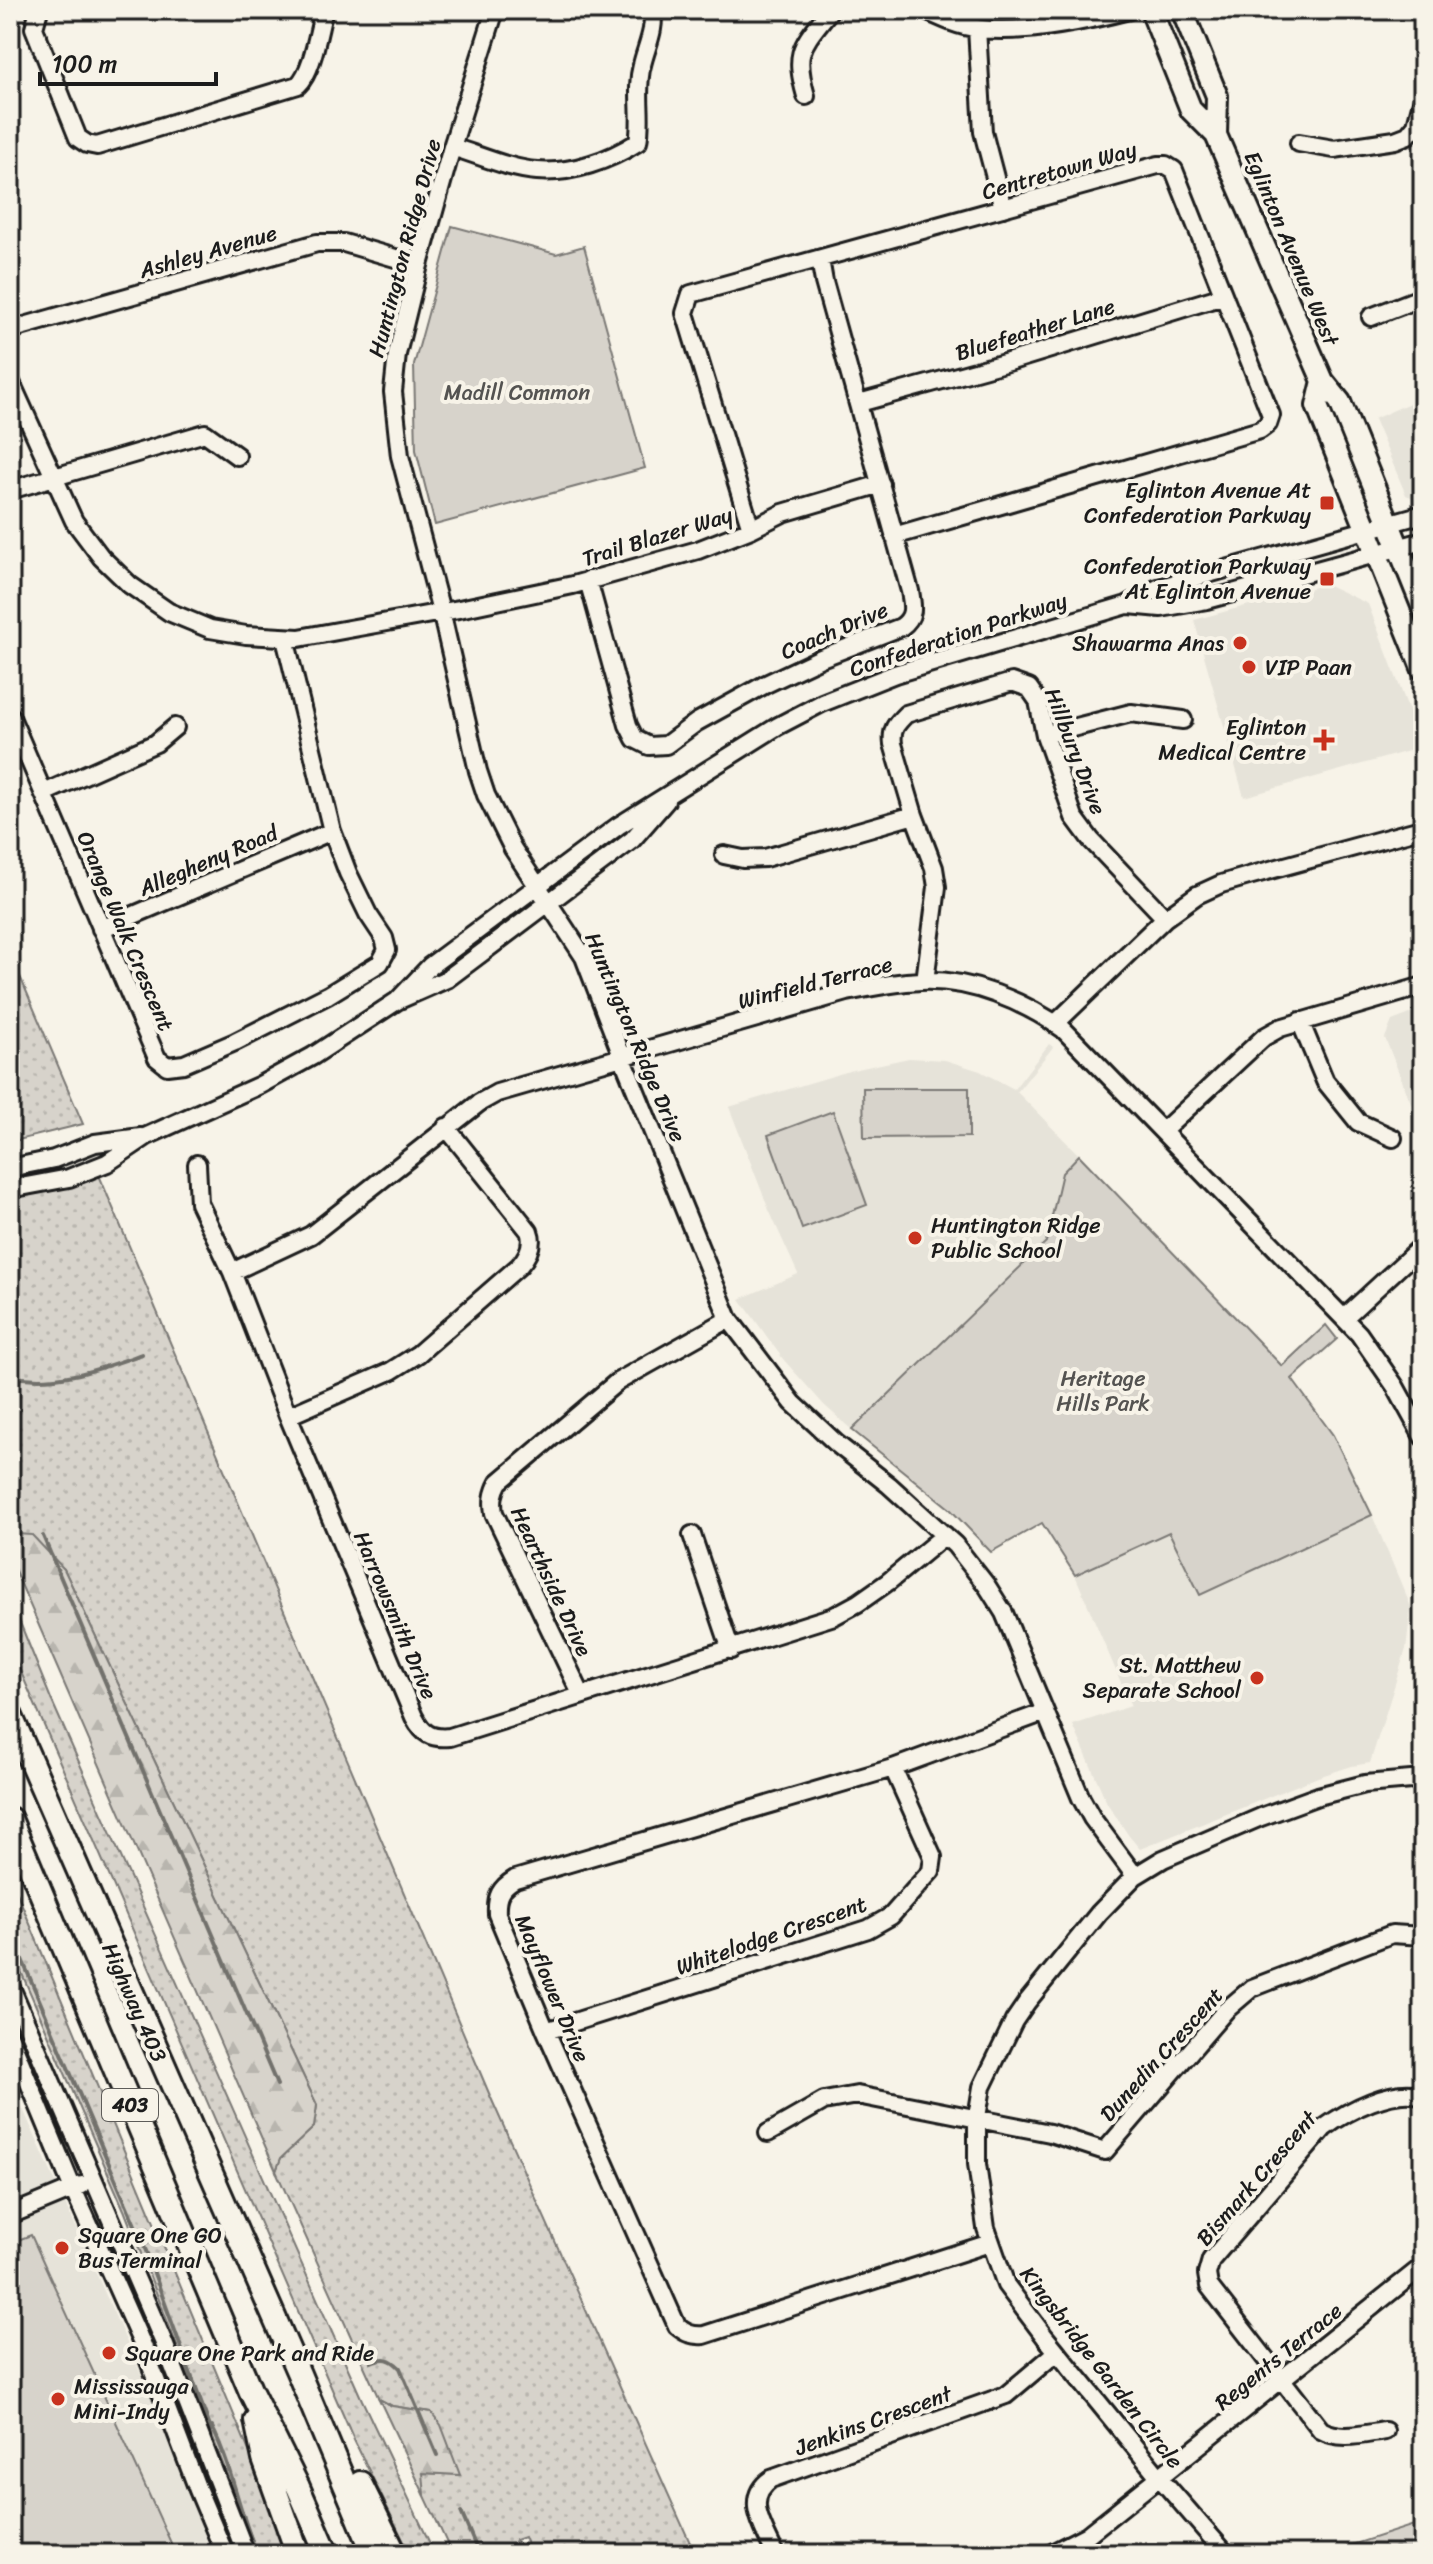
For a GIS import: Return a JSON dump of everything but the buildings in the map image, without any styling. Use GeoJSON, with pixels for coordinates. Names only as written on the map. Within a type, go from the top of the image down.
{"type":"FeatureCollection","features":[{"type":"Feature","properties":{"kind":"highway","name":"Highway 403"},"geometry":{"type":"LineString","coordinates":[[10,1714],[374,2554]]}},
{"type":"Feature","properties":{"kind":"highway","name":"Highway 403"},"geometry":{"type":"LineString","coordinates":[[10,1819],[251,2392],[327,2554]]}},
{"type":"Feature","properties":{"kind":"highway"},"geometry":{"type":"LineString","coordinates":[[251,2392],[264,2459],[298,2554]]}},
{"type":"Feature","properties":{"kind":"highway"},"geometry":{"type":"LineString","coordinates":[[316,2415],[355,2475],[395,2554]]}},
{"type":"Feature","properties":{"kind":"main road","name":"Eglinton Avenue West"},"geometry":{"type":"LineString","coordinates":[[1151,10],[1191,110],[1216,135],[1323,381],[1340,402],[1423,608]]}},
{"type":"Feature","properties":{"kind":"main road","name":"Eglinton Avenue West"},"geometry":{"type":"LineString","coordinates":[[1182,10],[1217,96],[1216,135]]}},
{"type":"Feature","properties":{"kind":"main road","name":"Eglinton Avenue West"},"geometry":{"type":"LineString","coordinates":[[1323,381],[1317,406],[1423,670]]}},
{"type":"Feature","properties":{"kind":"street"},"geometry":{"type":"LineString","coordinates":[[39,10],[34,28],[78,138],[97,146],[298,85],[304,80],[310,63],[324,10]]}},
{"type":"Feature","properties":{"kind":"street","name":"Huntington Ridge Drive"},"geometry":{"type":"LineString","coordinates":[[495,10],[419,265],[397,354],[393,392],[400,456],[486,795],[513,849],[584,957],[729,1319],[793,1403],[945,1535],[966,1558],[1004,1613],[1081,1798],[1135,1876]]}},
{"type":"Feature","properties":{"kind":"street"},"geometry":{"type":"LineString","coordinates":[[452,147],[535,172],[562,171],[615,157],[638,142],[641,128],[639,80],[655,21],[652,10]]}},
{"type":"Feature","properties":{"kind":"street"},"geometry":{"type":"LineString","coordinates":[[806,96],[799,73],[799,58],[807,40],[830,10]]}},
{"type":"Feature","properties":{"kind":"street"},"geometry":{"type":"LineString","coordinates":[[923,10],[977,28],[1038,28],[1129,10]]}},
{"type":"Feature","properties":{"kind":"street"},"geometry":{"type":"LineString","coordinates":[[977,28],[983,132],[1003,208]]}},
{"type":"Feature","properties":{"kind":"street"},"geometry":{"type":"LineString","coordinates":[[1299,143],[1334,149],[1395,140],[1408,135],[1416,125],[1423,98]]}},
{"type":"Feature","properties":{"kind":"street","name":"Centretown Way"},"geometry":{"type":"LineString","coordinates":[[751,529],[685,313],[691,294],[1158,165],[1174,170],[1271,415],[1268,424],[1260,430],[894,536]]}},
{"type":"Feature","properties":{"kind":"street","name":"Ashley Avenue"},"geometry":{"type":"LineString","coordinates":[[10,330],[317,243],[344,243],[419,265]]}},
{"type":"Feature","properties":{"kind":"street","name":"Coach Drive"},"geometry":{"type":"LineString","coordinates":[[588,580],[628,725],[635,739],[649,746],[666,745],[697,722],[766,684],[909,621],[912,600],[820,259]]}},
{"type":"Feature","properties":{"kind":"street","name":"Bluefeather Lane"},"geometry":{"type":"LineString","coordinates":[[859,403],[1008,362],[1223,296]]}},
{"type":"Feature","properties":{"kind":"street"},"geometry":{"type":"LineString","coordinates":[[1371,317],[1423,297]]}},
{"type":"Feature","properties":{"kind":"street","name":"Trail Blazer Way"},"geometry":{"type":"LineString","coordinates":[[10,380],[74,521],[101,557],[130,585],[169,612],[210,629],[246,635],[299,638],[459,609],[588,580],[698,550],[783,513],[881,484]]}},
{"type":"Feature","properties":{"kind":"street"},"geometry":{"type":"LineString","coordinates":[[10,490],[205,433],[237,456]]}},
{"type":"Feature","properties":{"kind":"street","name":"Confederation Parkway"},"geometry":{"type":"LineString","coordinates":[[397,1001],[430,966],[618,826],[778,726],[858,688],[895,674],[1127,605],[1158,588],[1423,514]]}},
{"type":"Feature","properties":{"kind":"street","name":"Confederation Parkway"},"geometry":{"type":"LineString","coordinates":[[1127,605],[1161,608],[1207,600],[1423,541]]}},
{"type":"Feature","properties":{"kind":"street","name":"Orange Walk Crescent"},"geometry":{"type":"LineString","coordinates":[[10,715],[157,1058],[167,1066],[184,1064],[328,995],[380,963],[387,950],[332,831],[285,638]]}},
{"type":"Feature","properties":{"kind":"street","name":"Hillbury Drive"},"geometry":{"type":"LineString","coordinates":[[925,981],[937,887],[934,868],[914,815],[892,733],[906,714],[1012,682],[1029,688],[1038,701],[1045,735],[1074,817],[1091,840],[1165,918]]}},
{"type":"Feature","properties":{"kind":"street"},"geometry":{"type":"LineString","coordinates":[[1045,735],[1131,713],[1183,720]]}},
{"type":"Feature","properties":{"kind":"street"},"geometry":{"type":"LineString","coordinates":[[44,793],[156,743],[175,727]]}},
{"type":"Feature","properties":{"kind":"street","name":"Confederation Parkway"},"geometry":{"type":"LineString","coordinates":[[10,1189],[69,1178],[107,1163],[147,1136],[260,1085],[313,1056],[397,1001],[447,979],[632,840],[681,785]]}},
{"type":"Feature","properties":{"kind":"street"},"geometry":{"type":"LineString","coordinates":[[724,855],[743,859],[765,858],[914,815]]}},
{"type":"Feature","properties":{"kind":"street"},"geometry":{"type":"LineString","coordinates":[[1055,1024],[1165,918],[1197,895],[1221,884],[1423,830]]}},
{"type":"Feature","properties":{"kind":"street","name":"Allegheny Road"},"geometry":{"type":"LineString","coordinates":[[101,929],[332,831]]}},
{"type":"Feature","properties":{"kind":"street","name":"Winfield Terrace"},"geometry":{"type":"LineString","coordinates":[[232,1272],[311,1235],[446,1127],[497,1093],[847,992],[925,981],[973,987],[1002,996],[1055,1024],[1163,1131],[1344,1318],[1395,1386],[1423,1437]]}},
{"type":"Feature","properties":{"kind":"street"},"geometry":{"type":"LineString","coordinates":[[1163,1131],[1264,1037],[1280,1028],[1423,986]]}},
{"type":"Feature","properties":{"kind":"street"},"geometry":{"type":"LineString","coordinates":[[1300,1021],[1325,1081],[1358,1122],[1393,1138]]}},
{"type":"Feature","properties":{"kind":"street"},"geometry":{"type":"LineString","coordinates":[[288,1416],[391,1371],[418,1354],[519,1266],[528,1254],[529,1231],[446,1127]]}},
{"type":"Feature","properties":{"kind":"street","name":"Confederation Parkway"},"geometry":{"type":"LineString","coordinates":[[10,1168],[54,1159],[95,1143],[147,1136]]}},
{"type":"Feature","properties":{"kind":"street","name":"Harrowsmith Drive"},"geometry":{"type":"LineString","coordinates":[[197,1164],[199,1203],[232,1272],[288,1416],[420,1729],[428,1736],[450,1737],[813,1624],[858,1603],[945,1535]]}},
{"type":"Feature","properties":{"kind":"street"},"geometry":{"type":"LineString","coordinates":[[1344,1318],[1423,1245]]}},
{"type":"Feature","properties":{"kind":"street","name":"Hearthside Drive"},"geometry":{"type":"LineString","coordinates":[[581,1694],[494,1513],[494,1491],[499,1482],[617,1382],[729,1319]]}},
{"type":"Feature","properties":{"kind":"street"},"geometry":{"type":"LineString","coordinates":[[692,1535],[731,1650]]}},
{"type":"Feature","properties":{"kind":"street","name":"Mayflower Drive"},"geometry":{"type":"LineString","coordinates":[[990,2243],[704,2335],[688,2334],[677,2326],[546,2031],[497,1914],[499,1893],[515,1879],[893,1768],[1045,1712]]}},
{"type":"Feature","properties":{"kind":"street","name":"Whitelodge Crescent"},"geometry":{"type":"LineString","coordinates":[[546,2031],[868,1929],[891,1916],[931,1871],[933,1857],[893,1768]]}},
{"type":"Feature","properties":{"kind":"street","name":"Kingsbridge Garden Circle"},"geometry":{"type":"LineString","coordinates":[[1226,2554],[1160,2478],[1006,2285],[990,2243],[977,2164],[977,2117],[982,2087],[1014,2021],[1044,1979],[1099,1913],[1135,1876],[1163,1859],[1318,1796],[1365,1784],[1423,1781]]}},
{"type":"Feature","properties":{"kind":"street","name":"Dunedin Crescent"},"geometry":{"type":"LineString","coordinates":[[977,2117],[1050,2133],[1105,2151],[1225,2011],[1252,1988],[1392,1934],[1423,1936]]}},
{"type":"Feature","properties":{"kind":"street"},"geometry":{"type":"LineString","coordinates":[[10,1985],[164,2343],[246,2554]]}},
{"type":"Feature","properties":{"kind":"street"},"geometry":{"type":"LineString","coordinates":[[10,2037],[144,2348],[225,2554]]}},
{"type":"Feature","properties":{"kind":"street","name":"Bismark Crescent"},"geometry":{"type":"LineString","coordinates":[[1385,2431],[1331,2436],[1321,2430],[1209,2286],[1207,2274],[1211,2260],[1324,2128],[1344,2113],[1396,2094],[1423,2096]]}},
{"type":"Feature","properties":{"kind":"street"},"geometry":{"type":"LineString","coordinates":[[768,2133],[824,2101],[857,2095],[977,2117]]}},
{"type":"Feature","properties":{"kind":"street"},"geometry":{"type":"LineString","coordinates":[[10,2215],[92,2180]]}},
{"type":"Feature","properties":{"kind":"street","name":"Regents Terrace"},"geometry":{"type":"LineString","coordinates":[[1160,2478],[1423,2266]]}},
{"type":"Feature","properties":{"kind":"street","name":"Jenkins Crescent"},"geometry":{"type":"LineString","coordinates":[[775,2554],[755,2501],[762,2485],[771,2479],[1006,2395],[1057,2352]]}},
{"type":"Feature","properties":{"kind":"street"},"geometry":{"type":"LineString","coordinates":[[1050,2554],[1087,2535],[1160,2478]]}},
{"type":"Feature","properties":{"kind":"shaded area"},"geometry":{"type":"Polygon","coordinates":[[[1423,397],[1423,499],[1418,500],[1406,495],[1374,419],[1423,397]]]}},
{"type":"Feature","properties":{"kind":"shaded area"},"geometry":{"type":"Polygon","coordinates":[[[1326,584],[1368,604],[1423,747],[1244,797],[1194,620],[1326,584]]]}},
{"type":"Feature","properties":{"kind":"shaded area"},"geometry":{"type":"Polygon","coordinates":[[[1423,1009],[1423,1133],[1385,1038],[1392,1021],[1423,1009]]]}},
{"type":"Feature","properties":{"kind":"shaded area","name":"Huntington Ridge Public School"},"geometry":{"type":"Polygon","coordinates":[[[1049,1044],[1053,1047],[1017,1092],[1079,1155],[1062,1173],[1046,1242],[852,1430],[824,1405],[783,1359],[740,1299],[798,1274],[729,1107],[853,1070],[909,1058],[945,1060],[980,1071],[1014,1089],[1049,1044]]]}},
{"type":"Feature","properties":{"kind":"shaded area","name":"St. Matthew Separate School"},"geometry":{"type":"Polygon","coordinates":[[[1372,1515],[1411,1607],[1406,1649],[1370,1763],[1318,1777],[1140,1849],[1107,1803],[1073,1725],[1131,1706],[1075,1575],[1170,1532],[1201,1595],[1372,1515]]]}},
{"type":"Feature","properties":{"kind":"shaded area","name":"Mississauga Mini-Indy"},"geometry":{"type":"Polygon","coordinates":[[[10,2080],[170,2439],[212,2554],[10,2554],[10,2080]]]}},
{"type":"Feature","properties":{"kind":"green space","name":"Madill Common"},"geometry":{"type":"Polygon","coordinates":[[[452,226],[556,254],[584,246],[645,468],[435,525],[416,450],[414,365],[452,226]]]}},
{"type":"Feature","properties":{"kind":"green space"},"geometry":{"type":"Polygon","coordinates":[[[10,953],[83,1124],[10,1142],[10,953]]]}},
{"type":"Feature","properties":{"kind":"green space"},"geometry":{"type":"Polygon","coordinates":[[[863,1088],[969,1088],[969,1137],[864,1138],[863,1088]]]}},
{"type":"Feature","properties":{"kind":"green space"},"geometry":{"type":"Polygon","coordinates":[[[833,1111],[867,1205],[802,1229],[768,1135],[833,1111]]]}},
{"type":"Feature","properties":{"kind":"green space","name":"Heritage Hills Park"},"geometry":{"type":"Polygon","coordinates":[[[1079,1155],[1282,1366],[1326,1325],[1337,1339],[1292,1379],[1333,1435],[1372,1515],[1200,1595],[1169,1532],[1075,1575],[1042,1523],[991,1552],[949,1508],[852,1430],[1046,1242],[1062,1173],[1079,1155]]]}},
{"type":"Feature","properties":{"kind":"green space"},"geometry":{"type":"Polygon","coordinates":[[[91,1172],[99,1175],[491,2098],[695,2554],[531,2554],[524,2537],[515,2540],[521,2554],[452,2554],[425,2496],[422,2473],[459,2475],[431,2412],[392,2406],[379,2399],[276,2171],[281,2158],[314,2127],[317,2105],[64,1569],[16,1534],[10,1539],[10,1199],[91,1172]]]}},
{"type":"Feature","properties":{"kind":"green space"},"geometry":{"type":"Polygon","coordinates":[[[16,1534],[32,1535],[64,1569],[317,2105],[314,2127],[281,2158],[276,2171],[10,1559],[10,1539],[16,1534]]]}},
{"type":"Feature","properties":{"kind":"green space"},"geometry":{"type":"Polygon","coordinates":[[[10,1598],[51,1699],[362,2400],[435,2554],[410,2554],[354,2440],[10,1647],[10,1598]]]}},
{"type":"Feature","properties":{"kind":"green space"},"geometry":{"type":"Polygon","coordinates":[[[10,1876],[261,2480],[287,2554],[258,2554],[124,2210],[10,1946],[10,1876]]]}},
{"type":"Feature","properties":{"kind":"green space","name":"Mississauga Mini-Indy"},"geometry":{"type":"Polygon","coordinates":[[[31,2235],[176,2554],[10,2554],[10,2243],[31,2235]]]}},
{"type":"Feature","properties":{"kind":"green space"},"geometry":{"type":"Polygon","coordinates":[[[379,2399],[392,2406],[431,2412],[441,2425],[460,2475],[423,2473],[425,2496],[379,2399]]]}},
{"type":"Feature","properties":{"kind":"green space"},"geometry":{"type":"Polygon","coordinates":[[[1423,2522],[1423,2554],[1324,2554],[1423,2522]]]}},
{"type":"Feature","properties":{"kind":"waterway"},"geometry":{"type":"LineString","coordinates":[[10,1376],[27,1379],[61,1377],[142,1354]]}},
{"type":"Feature","properties":{"kind":"waterway"},"geometry":{"type":"LineString","coordinates":[[43,1536],[277,2085]]}},
{"type":"Feature","properties":{"kind":"waterway"},"geometry":{"type":"LineString","coordinates":[[10,1931],[146,2251],[211,2430]]}},
{"type":"Feature","properties":{"kind":"waterway"},"geometry":{"type":"LineString","coordinates":[[371,2362],[387,2359],[400,2368],[437,2455]]}},
{"type":"Feature","properties":{"kind":"waterway"},"geometry":{"type":"LineString","coordinates":[[212,2427],[257,2554]]}},
{"type":"Feature","properties":{"kind":"waterway"},"geometry":{"type":"LineString","coordinates":[[461,2512],[479,2554]]}},
{"type":"Feature","properties":{"kind":"place","name":"Eglinton Avenue At Confederation Parkway"},"geometry":{"type":"Point","coordinates":[1327,503]}},
{"type":"Feature","properties":{"kind":"place","name":"Confederation Parkway At Eglinton Avenue"},"geometry":{"type":"Point","coordinates":[1327,579]}},
{"type":"Feature","properties":{"kind":"place","name":"Shawarma Anas"},"geometry":{"type":"Point","coordinates":[1240,643]}},
{"type":"Feature","properties":{"kind":"place","name":"VIP Paan"},"geometry":{"type":"Point","coordinates":[1249,667]}},
{"type":"Feature","properties":{"kind":"place","name":"Eglinton Medical Centre"},"geometry":{"type":"Point","coordinates":[1324,740]}},
{"type":"Feature","properties":{"kind":"place","name":"Huntington Ridge Public School"},"geometry":{"type":"Point","coordinates":[915,1238]}},
{"type":"Feature","properties":{"kind":"place","name":"St. Matthew Separate School"},"geometry":{"type":"Point","coordinates":[1257,1678]}},
{"type":"Feature","properties":{"kind":"place","name":"Square One GO Bus Terminal"},"geometry":{"type":"Point","coordinates":[62,2248]}},
{"type":"Feature","properties":{"kind":"place","name":"Square One Park and Ride"},"geometry":{"type":"Point","coordinates":[109,2353]}},
{"type":"Feature","properties":{"kind":"place","name":"Mississauga Mini-Indy"},"geometry":{"type":"Point","coordinates":[58,2399]}}]}
